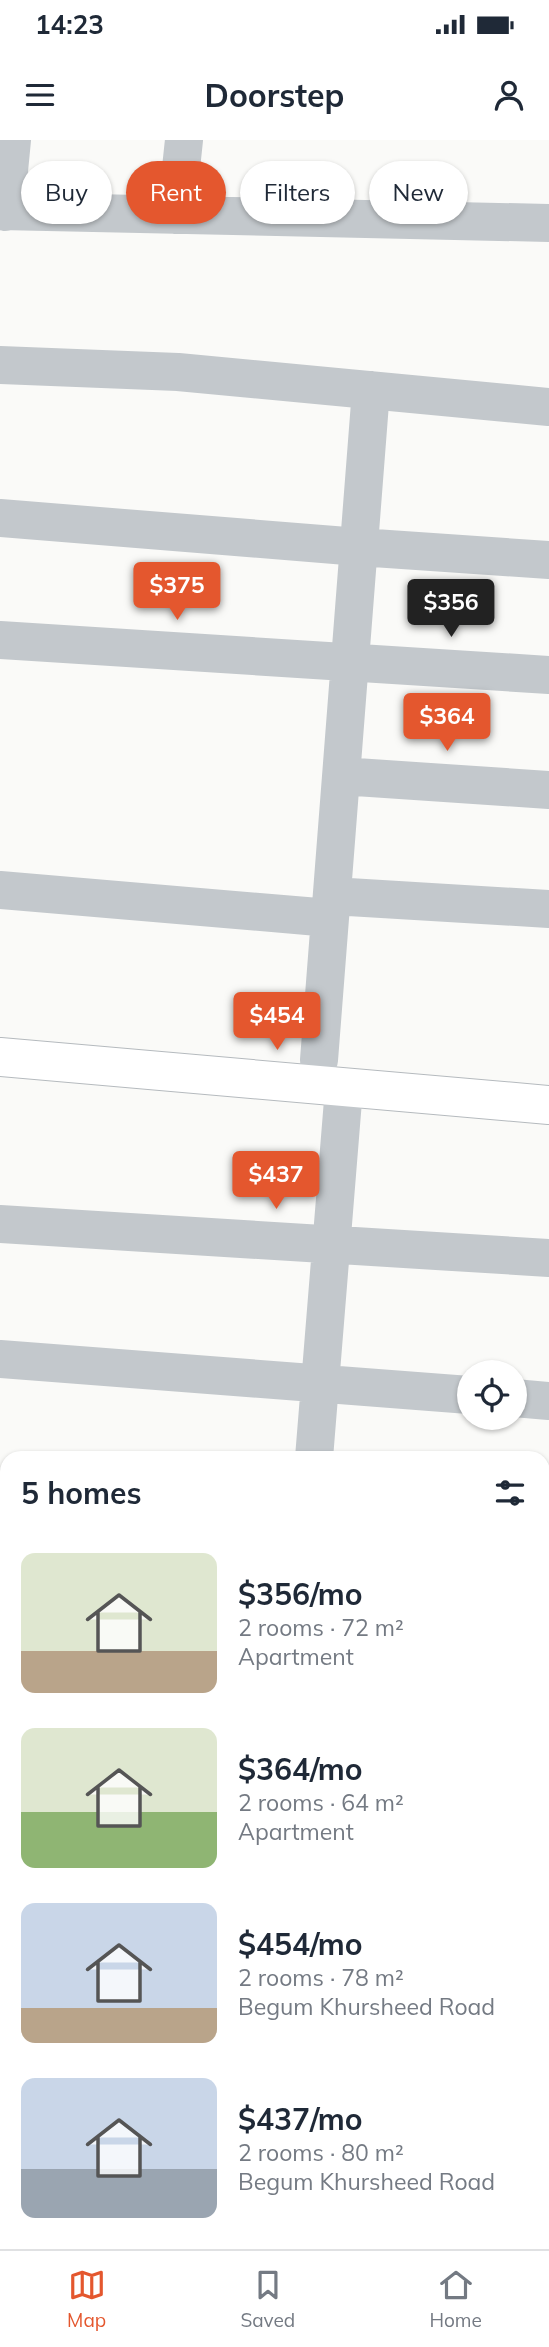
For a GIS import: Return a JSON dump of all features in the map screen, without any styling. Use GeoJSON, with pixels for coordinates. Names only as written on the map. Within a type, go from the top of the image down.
{"type":"FeatureCollection","features":[{"type":"Feature","properties":{"kind":"main road"},"geometry":{"type":"LineString","coordinates":[[0,1034],[549,1078]]}},
{"type":"Feature","properties":{"kind":"main road"},"geometry":{"type":"LineString","coordinates":[[0,1056],[549,1105]]}},
{"type":"Feature","properties":{"kind":"street"},"geometry":{"type":"LineString","coordinates":[[12,140],[3,211],[126,214]]}},
{"type":"Feature","properties":{"kind":"street"},"geometry":{"type":"LineString","coordinates":[[182,161],[184,140]]}},
{"type":"Feature","properties":{"kind":"street"},"geometry":{"type":"LineString","coordinates":[[226,216],[549,223]]}},
{"type":"Feature","properties":{"kind":"street"},"geometry":{"type":"LineString","coordinates":[[0,365],[178,372],[549,407]]}},
{"type":"Feature","properties":{"kind":"street"},"geometry":{"type":"LineString","coordinates":[[319,1059],[371,390]]}},
{"type":"Feature","properties":{"kind":"street"},"geometry":{"type":"LineString","coordinates":[[0,518],[359,547],[549,559]]}},
{"type":"Feature","properties":{"kind":"street"},"geometry":{"type":"LineString","coordinates":[[0,640],[549,675]]}},
{"type":"Feature","properties":{"kind":"street"},"geometry":{"type":"LineString","coordinates":[[341,776],[549,790]]}},
{"type":"Feature","properties":{"kind":"street"},"geometry":{"type":"LineString","coordinates":[[0,890],[331,907],[549,909]]}},
{"type":"Feature","properties":{"kind":"street"},"geometry":{"type":"LineString","coordinates":[[315,1451],[344,1088]]}},
{"type":"Feature","properties":{"kind":"street"},"geometry":{"type":"LineString","coordinates":[[0,1224],[549,1258]]}},
{"type":"Feature","properties":{"kind":"street"},"geometry":{"type":"LineString","coordinates":[[0,1359],[457,1394]]}},
{"type":"Feature","properties":{"kind":"street"},"geometry":{"type":"LineString","coordinates":[[527,1399],[549,1401]]}}]}
